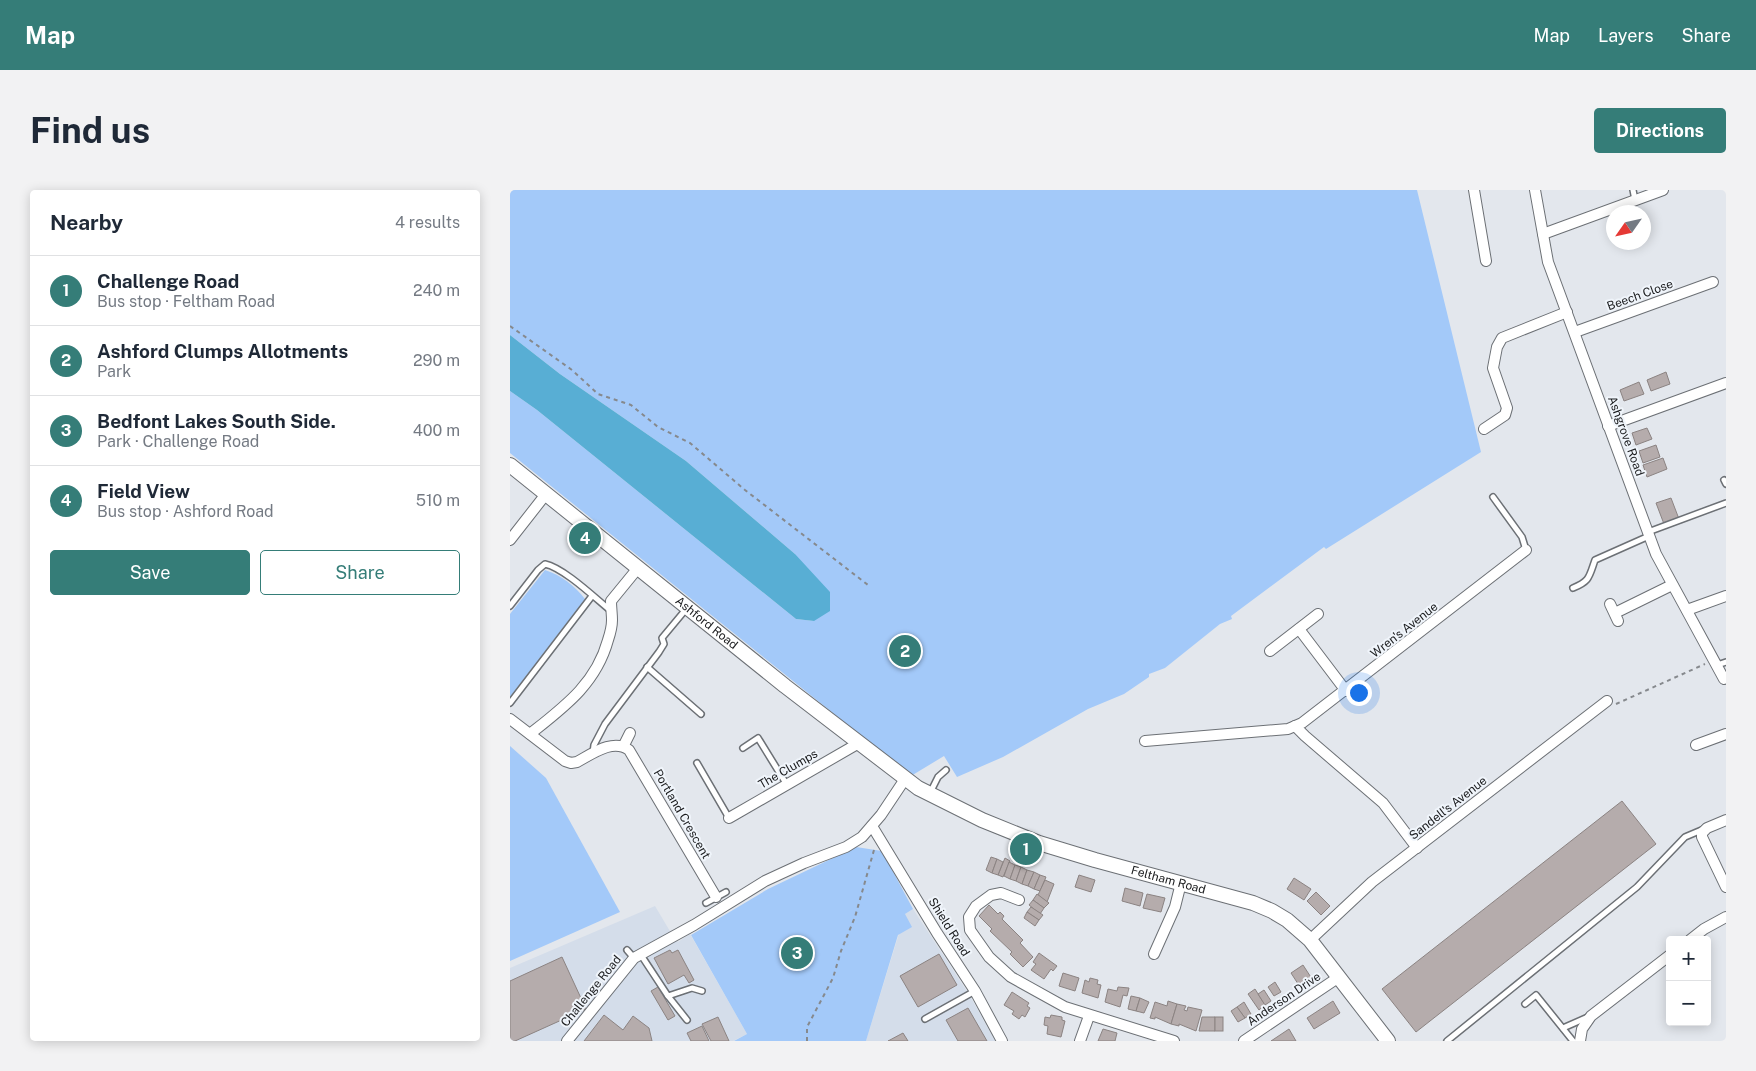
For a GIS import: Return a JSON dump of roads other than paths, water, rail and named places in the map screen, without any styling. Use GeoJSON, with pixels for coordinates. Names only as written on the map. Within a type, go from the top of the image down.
{"type":"FeatureCollection","features":[{"type":"Feature","properties":{"kind":"main road","name":"Ashford Road"},"geometry":{"type":"LineString","coordinates":[[510,466],[687,608],[905,778]]}},
{"type":"Feature","properties":{"kind":"main road","name":"Feltham Road"},"geometry":{"type":"LineString","coordinates":[[905,778],[930,794],[982,820],[1039,843],[1253,903],[1272,911],[1287,920],[1310,940],[1388,1041]]}},
{"type":"Feature","properties":{"kind":"street"},"geometry":{"type":"LineString","coordinates":[[1474,190],[1486,261]]}},
{"type":"Feature","properties":{"kind":"street","name":"Ashgrove Road"},"geometry":{"type":"LineString","coordinates":[[1535,190],[1548,262],[1648,534],[1672,585],[1719,662],[1724,679]]}},
{"type":"Feature","properties":{"kind":"street"},"geometry":{"type":"LineString","coordinates":[[1543,234],[1634,195],[1663,190]]}},
{"type":"Feature","properties":{"kind":"street","name":"Beech Close"},"geometry":{"type":"LineString","coordinates":[[1575,332],[1713,282]]}},
{"type":"Feature","properties":{"kind":"street"},"geometry":{"type":"LineString","coordinates":[[1484,429],[1505,414],[1507,408],[1493,368],[1497,347],[1502,338],[1567,312]]}},
{"type":"Feature","properties":{"kind":"street"},"geometry":{"type":"LineString","coordinates":[[1608,426],[1726,383]]}},
{"type":"Feature","properties":{"kind":"street"},"geometry":{"type":"LineString","coordinates":[[510,540],[546,494]]}},
{"type":"Feature","properties":{"kind":"street","name":"Wren's Avenue"},"geometry":{"type":"LineString","coordinates":[[1145,741],[1288,729],[1302,723],[1346,691],[1526,550]]}},
{"type":"Feature","properties":{"kind":"street"},"geometry":{"type":"LineString","coordinates":[[530,734],[574,698],[597,668],[610,634],[612,621],[611,601],[638,568]]}},
{"type":"Feature","properties":{"kind":"street"},"geometry":{"type":"LineString","coordinates":[[1614,613],[1672,585]]}},
{"type":"Feature","properties":{"kind":"street"},"geometry":{"type":"LineString","coordinates":[[1687,610],[1726,596]]}},
{"type":"Feature","properties":{"kind":"street"},"geometry":{"type":"LineString","coordinates":[[1270,651],[1318,614]]}},
{"type":"Feature","properties":{"kind":"street"},"geometry":{"type":"LineString","coordinates":[[1299,629],[1346,691]]}},
{"type":"Feature","properties":{"kind":"street","name":"Sandell's Avenue"},"geometry":{"type":"LineString","coordinates":[[1310,940],[1372,882],[1608,701]]}},
{"type":"Feature","properties":{"kind":"street"},"geometry":{"type":"LineString","coordinates":[[510,719],[565,762],[571,763],[577,762],[608,746],[624,745],[630,733]]}},
{"type":"Feature","properties":{"kind":"street"},"geometry":{"type":"LineString","coordinates":[[1295,726],[1383,803],[1417,848]]}},
{"type":"Feature","properties":{"kind":"street"},"geometry":{"type":"LineString","coordinates":[[1696,745],[1726,734]]}},
{"type":"Feature","properties":{"kind":"street","name":"The Clumps"},"geometry":{"type":"LineString","coordinates":[[730,818],[859,742]]}},
{"type":"Feature","properties":{"kind":"street","name":"Portland Crescent"},"geometry":{"type":"LineString","coordinates":[[624,745],[630,750],[716,897]]}},
{"type":"Feature","properties":{"kind":"street","name":"Challenge Road"},"geometry":{"type":"LineString","coordinates":[[566,1041],[638,957],[765,881],[846,846],[862,837],[872,826],[905,778]]}},
{"type":"Feature","properties":{"kind":"street"},"geometry":{"type":"LineString","coordinates":[[1726,820],[1707,828],[1702,833],[1703,841],[1726,887]]}},
{"type":"Feature","properties":{"kind":"street","name":"Shield Road"},"geometry":{"type":"LineString","coordinates":[[872,826],[937,933],[975,991],[1002,1041]]}},
{"type":"Feature","properties":{"kind":"street"},"geometry":{"type":"LineString","coordinates":[[1154,954],[1175,907],[1181,883]]}},
{"type":"Feature","properties":{"kind":"street"},"geometry":{"type":"LineString","coordinates":[[1019,900],[1002,893],[991,895],[976,906],[968,917],[970,930],[989,957],[1011,977],[1065,1007],[1174,1041]]}},
{"type":"Feature","properties":{"kind":"street"},"geometry":{"type":"LineString","coordinates":[[1695,936],[1726,917]]}},
{"type":"Feature","properties":{"kind":"street"},"geometry":{"type":"LineString","coordinates":[[1580,1041],[1582,1029],[1591,1016],[1666,958]]}},
{"type":"Feature","properties":{"kind":"street","name":"Anderson Drive"},"geometry":{"type":"LineString","coordinates":[[1244,1041],[1339,977]]}},
{"type":"Feature","properties":{"kind":"street"},"geometry":{"type":"LineString","coordinates":[[1080,1041],[1089,1016]]}},
{"type":"Feature","properties":{"kind":"lane"},"geometry":{"type":"LineString","coordinates":[[1493,497],[1522,537],[1526,550]]}},
{"type":"Feature","properties":{"kind":"lane"},"geometry":{"type":"LineString","coordinates":[[1573,588],[1586,583],[1595,560],[1648,534],[1726,502]]}},
{"type":"Feature","properties":{"kind":"lane"},"geometry":{"type":"LineString","coordinates":[[510,606],[538,570],[545,564],[566,575],[611,612]]}},
{"type":"Feature","properties":{"kind":"lane"},"geometry":{"type":"LineString","coordinates":[[510,703],[592,596]]}},
{"type":"Feature","properties":{"kind":"lane"},"geometry":{"type":"LineString","coordinates":[[593,754],[594,745],[605,724],[635,686],[664,644],[662,638],[687,608]]}},
{"type":"Feature","properties":{"kind":"lane"},"geometry":{"type":"LineString","coordinates":[[647,667],[701,714]]}},
{"type":"Feature","properties":{"kind":"lane"},"geometry":{"type":"LineString","coordinates":[[742,748],[758,738],[787,784]]}},
{"type":"Feature","properties":{"kind":"lane"},"geometry":{"type":"LineString","coordinates":[[697,763],[730,818]]}},
{"type":"Feature","properties":{"kind":"lane"},"geometry":{"type":"LineString","coordinates":[[930,794],[938,777],[946,770]]}},
{"type":"Feature","properties":{"kind":"lane"},"geometry":{"type":"LineString","coordinates":[[1447,1041],[1638,888],[1685,837],[1707,828]]}},
{"type":"Feature","properties":{"kind":"lane"},"geometry":{"type":"LineString","coordinates":[[706,903],[726,892]]}},
{"type":"Feature","properties":{"kind":"lane"},"geometry":{"type":"LineString","coordinates":[[627,950],[638,957],[687,1020]]}},
{"type":"Feature","properties":{"kind":"lane"},"geometry":{"type":"LineString","coordinates":[[668,996],[692,988],[702,991]]}},
{"type":"Feature","properties":{"kind":"lane"},"geometry":{"type":"LineString","coordinates":[[925,1019],[975,991]]}},
{"type":"Feature","properties":{"kind":"lane"},"geometry":{"type":"LineString","coordinates":[[1525,1004],[1536,995],[1573,1041]]}},
{"type":"Feature","properties":{"kind":"lane"},"geometry":{"type":"LineString","coordinates":[[1562,1028],[1591,1016]]}},
{"type":"Feature","properties":{"kind":"place","name":"Field View"},"geometry":{"type":"Point","coordinates":[585,538]}},
{"type":"Feature","properties":{"kind":"place","name":"Ashford Clumps Allotments"},"geometry":{"type":"Point","coordinates":[905,651]}},
{"type":"Feature","properties":{"kind":"place","name":"Challenge Road"},"geometry":{"type":"Point","coordinates":[1026,849]}},
{"type":"Feature","properties":{"kind":"place","name":"Bedfont Lakes South Side."},"geometry":{"type":"Point","coordinates":[797,953]}}]}
